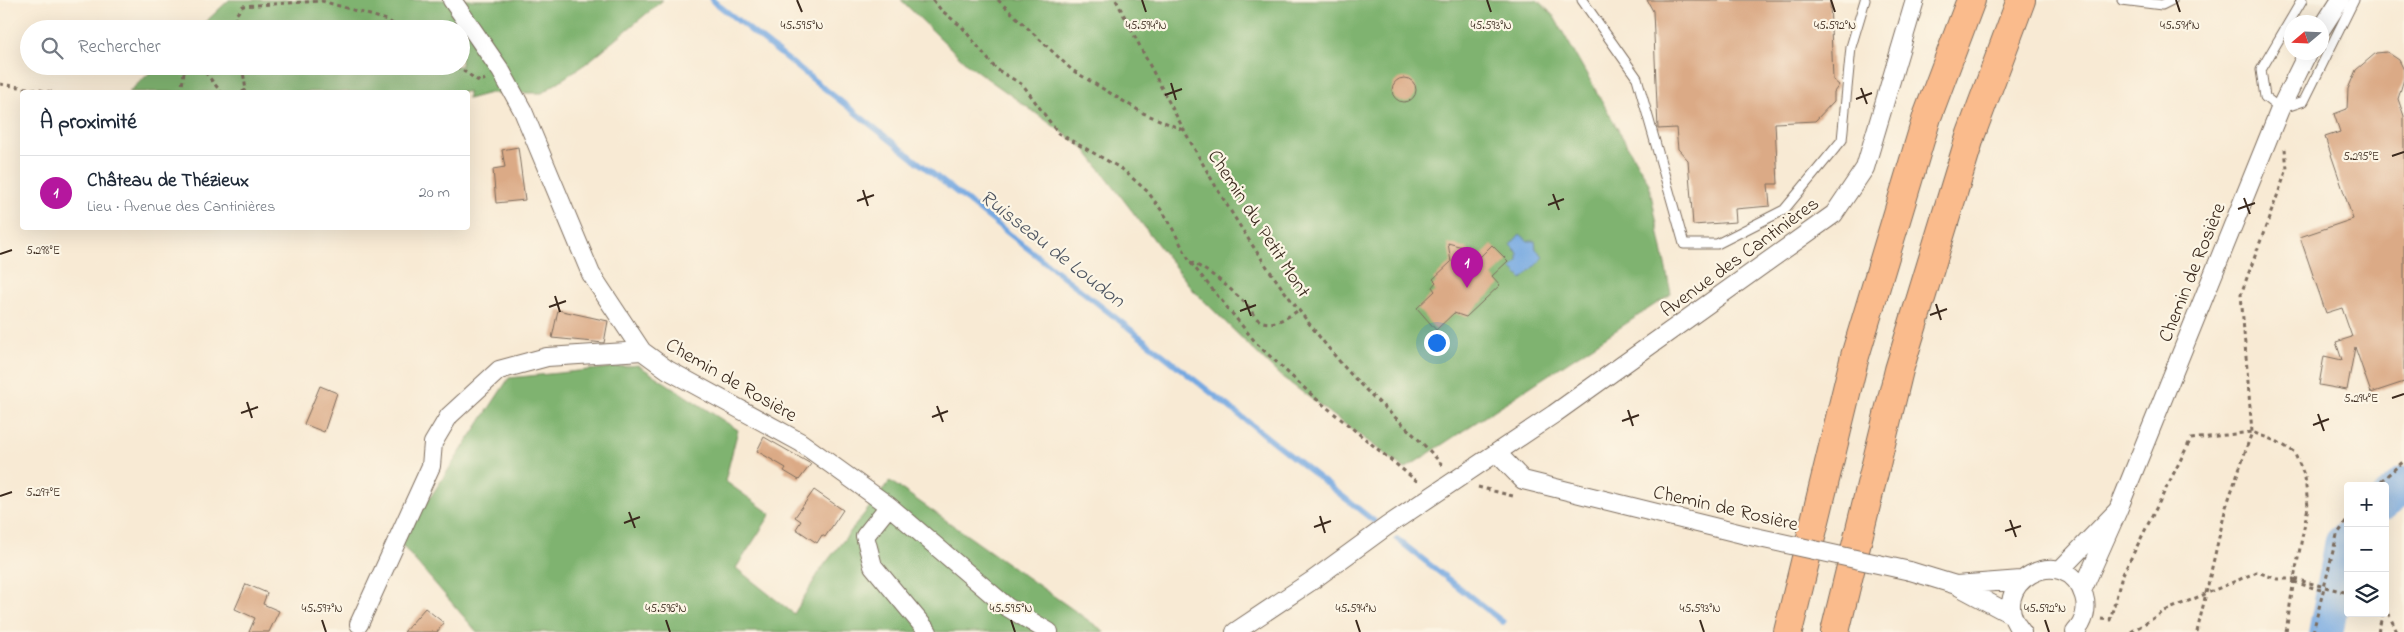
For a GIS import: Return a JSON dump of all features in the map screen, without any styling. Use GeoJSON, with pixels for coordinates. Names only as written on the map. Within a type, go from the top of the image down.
{"type":"FeatureCollection","features":[{"type":"Feature","properties":{"kind":"highway"},"geometry":{"type":"LineString","coordinates":[[1788,632],[1854,356],[1928,117],[1970,0]]}},
{"type":"Feature","properties":{"kind":"highway"},"geometry":{"type":"LineString","coordinates":[[1835,632],[1899,370],[1971,134],[2021,0]]}},
{"type":"Feature","properties":{"kind":"street","name":"Chemin de Rosière"},"geometry":{"type":"LineString","coordinates":[[452,0],[466,20]]}},
{"type":"Feature","properties":{"kind":"street","name":"Avenue des Cantinières"},"geometry":{"type":"LineString","coordinates":[[1497,453],[1834,214],[1865,168],[1916,0]]}},
{"type":"Feature","properties":{"kind":"street"},"geometry":{"type":"LineString","coordinates":[[2329,17],[2340,0]]}},
{"type":"Feature","properties":{"kind":"street","name":"Chemin de Rosière"},"geometry":{"type":"LineString","coordinates":[[470,26],[501,71],[523,111],[591,274],[642,351],[668,370],[800,442],[890,506],[1006,607],[1049,632]]}},
{"type":"Feature","properties":{"kind":"street","name":"Chemin de Rosière"},"geometry":{"type":"LineString","coordinates":[[2082,590],[2118,510],[2280,109],[2304,60]]}},
{"type":"Feature","properties":{"kind":"street"},"geometry":{"type":"LineString","coordinates":[[359,624],[432,466],[433,443],[449,416],[500,370],[546,357],[642,351]]}},
{"type":"Feature","properties":{"kind":"street","name":"Chemin de Rosière"},"geometry":{"type":"LineString","coordinates":[[1497,453],[1523,480],[1746,534],[1910,571],[1956,585],[2012,615]]}},
{"type":"Feature","properties":{"kind":"street"},"geometry":{"type":"LineString","coordinates":[[1236,632],[1497,453]]}},
{"type":"Feature","properties":{"kind":"street"},"geometry":{"type":"LineString","coordinates":[[890,506],[865,536],[873,566],[928,632]]}},
{"type":"Feature","properties":{"kind":"street","name":"Chemin de Rosière"},"geometry":{"type":"LineString","coordinates":[[1956,585],[2022,580],[2039,570],[2060,570],[2118,510]]}},
{"type":"Feature","properties":{"kind":"street"},"geometry":{"type":"LineString","coordinates":[[2060,570],[2077,582],[2082,590],[2085,611],[2082,621],[2075,632]]}},
{"type":"Feature","properties":{"kind":"street"},"geometry":{"type":"LineString","coordinates":[[2022,580],[2014,590],[2011,602],[2012,615],[2022,632]]}},
{"type":"Feature","properties":{"kind":"lane"},"geometry":{"type":"LineString","coordinates":[[1582,0],[1637,78],[1684,244],[1717,244],[1784,210],[1842,140],[1851,46],[1865,0]]}},
{"type":"Feature","properties":{"kind":"lane"},"geometry":{"type":"LineString","coordinates":[[2122,0],[2162,5],[2172,0]]}},
{"type":"Feature","properties":{"kind":"lane"},"geometry":{"type":"LineString","coordinates":[[2302,0],[2261,70],[2266,98],[2280,109],[2304,102],[2354,0]]}},
{"type":"Feature","properties":{"kind":"path"},"geometry":{"type":"LineString","coordinates":[[933,0],[941,10],[962,27],[996,69],[1023,85],[1058,133],[1122,169],[1148,192],[1167,218],[1190,262],[1257,344],[1314,396],[1434,495]]}},
{"type":"Feature","properties":{"kind":"path"},"geometry":{"type":"LineString","coordinates":[[998,0],[1072,70],[1143,113],[1183,130]]}},
{"type":"Feature","properties":{"kind":"path","name":"Chemin du Petit Mont"},"geometry":{"type":"LineString","coordinates":[[1116,0],[1183,130],[1242,230],[1298,310],[1361,386],[1437,458],[1455,480]]}},
{"type":"Feature","properties":{"kind":"path"},"geometry":{"type":"LineString","coordinates":[[236,20],[235,16],[243,6],[322,1],[387,20]]}},
{"type":"Feature","properties":{"kind":"path"},"geometry":{"type":"LineString","coordinates":[[181,90],[184,75]]}},
{"type":"Feature","properties":{"kind":"path"},"geometry":{"type":"LineString","coordinates":[[207,75],[219,90]]}},
{"type":"Feature","properties":{"kind":"path"},"geometry":{"type":"LineString","coordinates":[[244,75],[246,90]]}},
{"type":"Feature","properties":{"kind":"path"},"geometry":{"type":"LineString","coordinates":[[470,75],[480,82]]}},
{"type":"Feature","properties":{"kind":"path"},"geometry":{"type":"LineString","coordinates":[[0,84],[39,90]]}},
{"type":"Feature","properties":{"kind":"path"},"geometry":{"type":"LineString","coordinates":[[2197,632],[2226,507],[2252,432],[2241,294],[2287,169],[2284,143]]}},
{"type":"Feature","properties":{"kind":"path"},"geometry":{"type":"LineString","coordinates":[[1190,262],[1236,294],[1258,320],[1266,322],[1284,321],[1298,310]]}},
{"type":"Feature","properties":{"kind":"path"},"geometry":{"type":"LineString","coordinates":[[2096,619],[2110,620],[2122,576],[2191,440],[2252,432],[2278,442],[2294,452],[2305,477],[2308,507],[2286,632]]}},
{"type":"Feature","properties":{"kind":"path"},"geometry":{"type":"LineString","coordinates":[[2380,482],[2404,461]]}},
{"type":"Feature","properties":{"kind":"path"},"geometry":{"type":"LineString","coordinates":[[2314,632],[2337,536],[2344,525]]}},
{"type":"Feature","properties":{"kind":"path"},"geometry":{"type":"LineString","coordinates":[[2130,632],[2165,611],[2257,572],[2277,579],[2294,580],[2344,592]]}},
{"type":"Feature","properties":{"kind":"path"},"geometry":{"type":"LineString","coordinates":[[2294,580],[2324,591]]}},
{"type":"Feature","properties":{"kind":"path"},"geometry":{"type":"LineString","coordinates":[[2389,615],[2397,632]]}},
{"type":"Feature","properties":{"kind":"path"},"geometry":{"type":"LineString","coordinates":[[2378,632],[2382,617]]}},
{"type":"Feature","properties":{"kind":"green space"},"geometry":{"type":"Polygon","coordinates":[[[229,0],[663,0],[588,62],[542,93],[490,93],[470,98],[470,90],[131,90],[147,75],[470,75],[470,20],[208,20],[229,0]]]}},
{"type":"Feature","properties":{"kind":"green space"},"geometry":{"type":"Polygon","coordinates":[[[901,0],[1537,0],[1553,15],[1649,184],[1671,294],[1405,469],[1278,374],[1192,289],[1083,147],[967,64],[901,0]]]}},
{"type":"Feature","properties":{"kind":"green space"},"geometry":{"type":"Polygon","coordinates":[[[638,365],[738,430],[725,481],[771,514],[736,568],[794,614],[821,569],[890,481],[1105,632],[477,632],[400,543],[509,378],[638,365]]]}},
{"type":"Feature","properties":{"kind":"water"},"geometry":{"type":"Polygon","coordinates":[[[1520,234],[1528,241],[1535,241],[1536,249],[1544,257],[1522,279],[1511,268],[1518,261],[1518,253],[1510,245],[1520,234]]]}},
{"type":"Feature","properties":{"kind":"building"},"geometry":{"type":"Polygon","coordinates":[[[1647,0],[1830,0],[1833,80],[1839,85],[1834,92],[1834,101],[1815,121],[1775,123],[1778,184],[1768,184],[1770,206],[1735,209],[1736,222],[1693,225],[1688,160],[1678,149],[1676,128],[1658,129],[1653,11],[1647,0]]]}},
{"type":"Feature","properties":{"kind":"building"},"geometry":{"type":"Polygon","coordinates":[[[2387,52],[2399,60],[2404,70],[2404,79],[2398,99],[2404,116],[2404,382],[2371,393],[2355,347],[2347,390],[2319,385],[2324,356],[2342,360],[2336,342],[2352,337],[2342,308],[2326,313],[2300,237],[2353,219],[2325,137],[2340,132],[2334,114],[2347,109],[2348,89],[2356,70],[2376,53],[2387,52]]]}},
{"type":"Feature","properties":{"kind":"building"},"geometry":{"type":"Polygon","coordinates":[[[1404,78],[1409,79],[1415,85],[1415,95],[1409,101],[1404,102],[1399,101],[1393,95],[1392,90],[1393,85],[1399,79],[1404,78]]]}},
{"type":"Feature","properties":{"kind":"building"},"geometry":{"type":"Polygon","coordinates":[[[518,147],[525,200],[496,203],[493,169],[505,167],[502,150],[518,147]]]}},
{"type":"Feature","properties":{"kind":"building"},"geometry":{"type":"Polygon","coordinates":[[[1448,243],[1466,248],[1477,260],[1492,245],[1508,261],[1492,276],[1500,285],[1466,317],[1454,313],[1436,330],[1417,308],[1435,291],[1432,287],[1436,282],[1433,279],[1451,262],[1448,243]]]}},
{"type":"Feature","properties":{"kind":"building"},"geometry":{"type":"Polygon","coordinates":[[[558,310],[608,321],[604,343],[552,338],[558,310]]]}},
{"type":"Feature","properties":{"kind":"building"},"geometry":{"type":"Polygon","coordinates":[[[320,386],[337,393],[324,432],[304,424],[320,386]]]}},
{"type":"Feature","properties":{"kind":"building"},"geometry":{"type":"Polygon","coordinates":[[[764,437],[811,464],[799,480],[784,471],[786,468],[757,451],[764,437]]]}},
{"type":"Feature","properties":{"kind":"building"},"geometry":{"type":"Polygon","coordinates":[[[814,490],[843,510],[825,537],[822,535],[817,543],[796,529],[801,521],[795,517],[814,490]]]}},
{"type":"Feature","properties":{"kind":"building"},"geometry":{"type":"Polygon","coordinates":[[[246,584],[267,593],[263,604],[279,611],[269,632],[249,632],[255,618],[235,609],[246,584]]]}},
{"type":"Feature","properties":{"kind":"building"},"geometry":{"type":"Polygon","coordinates":[[[425,608],[444,623],[437,632],[404,632],[425,608]]]}},
{"type":"Feature","properties":{"kind":"waterway","name":"Ruisseau de Loudon"},"geometry":{"type":"LineString","coordinates":[[712,0],[1374,521]]}},
{"type":"Feature","properties":{"kind":"waterway"},"geometry":{"type":"LineString","coordinates":[[2389,498],[2404,484]]}},
{"type":"Feature","properties":{"kind":"waterway","name":"Ruisseau de Loudon"},"geometry":{"type":"LineString","coordinates":[[1397,539],[1503,622]]}},
{"type":"Feature","properties":{"kind":"waterway"},"geometry":{"type":"LineString","coordinates":[[2326,632],[2342,543],[2344,541]]}},
{"type":"Feature","properties":{"kind":"place","name":"Château de Thézieux"},"geometry":{"type":"Point","coordinates":[1467,288]}}]}
